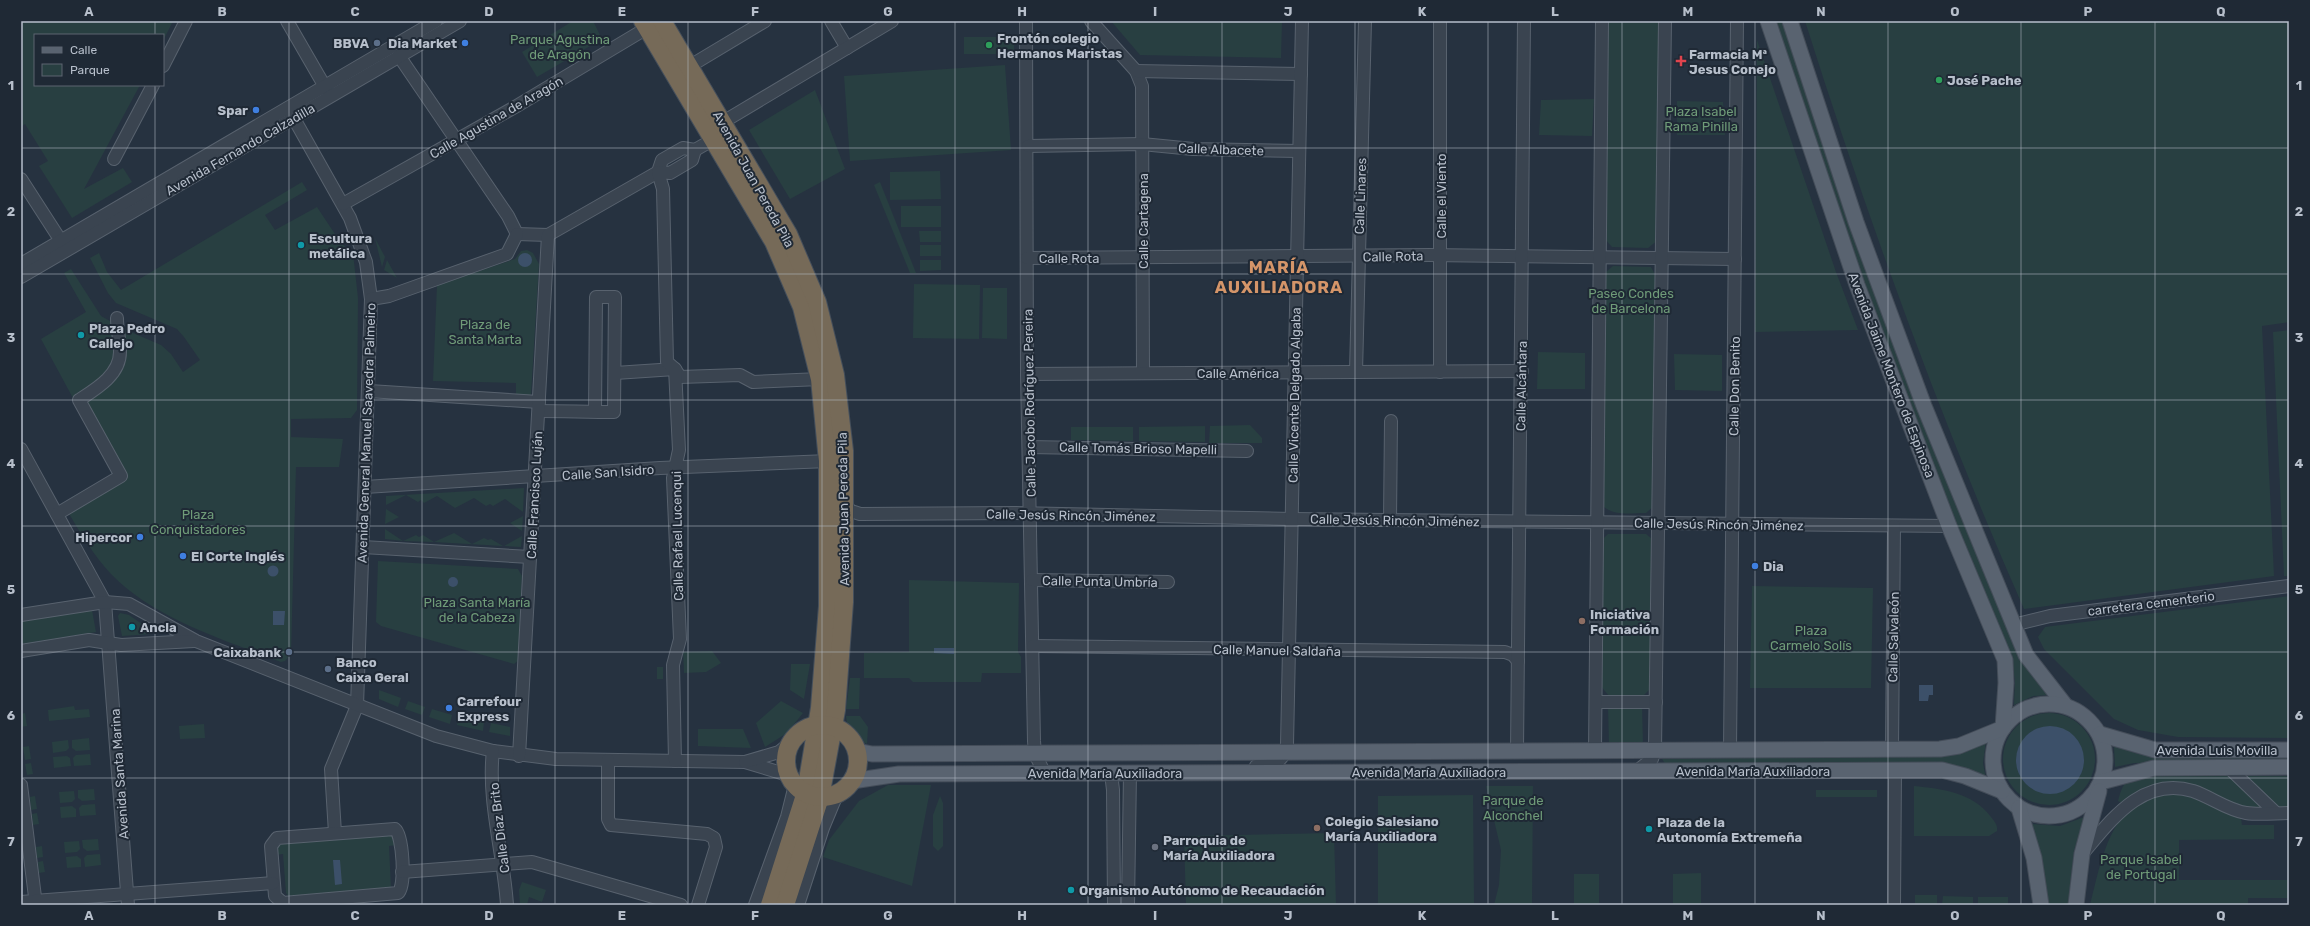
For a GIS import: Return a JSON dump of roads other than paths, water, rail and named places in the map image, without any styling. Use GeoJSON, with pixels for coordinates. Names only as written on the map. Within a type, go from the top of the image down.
{"type":"FeatureCollection","features":[{"type":"Feature","properties":{"kind":"highway","name":"Avenida Juan Pereda Pila"},"geometry":{"type":"LineString","coordinates":[[651,23],[690,66],[788,234],[817,302],[835,375],[844,451],[844,602],[825,726]]}},
{"type":"Feature","properties":{"kind":"highway","name":"Avenida Juan Pereda Pila"},"geometry":{"type":"LineString","coordinates":[[651,23],[714,139],[774,242],[802,307],[820,379],[828,461],[828,606],[825,726]]}},
{"type":"Feature","properties":{"kind":"highway"},"geometry":{"type":"LineString","coordinates":[[770,905],[802,787],[825,726]]}},
{"type":"Feature","properties":{"kind":"highway"},"geometry":{"type":"LineString","coordinates":[[784,905],[802,787],[786,758],[794,740],[804,730],[825,726],[844,733],[852,741],[857,751],[858,767],[845,787],[831,796],[802,787]]}},
{"type":"Feature","properties":{"kind":"main road","name":"Avenida Jaime Montero de Espinosa"},"geometry":{"type":"LineString","coordinates":[[1768,21],[1857,285],[1949,526],[2005,660],[2006,683],[2003,728]]}},
{"type":"Feature","properties":{"kind":"main road","name":"Avenida Jaime Montero de Espinosa"},"geometry":{"type":"LineString","coordinates":[[1790,21],[1856,222],[1924,406],[2026,655],[2065,705]]}},
{"type":"Feature","properties":{"kind":"main road"},"geometry":{"type":"LineString","coordinates":[[2076,905],[2082,854],[2100,784],[2106,760],[2100,734],[2081,713],[2065,705],[2047,703],[2028,707],[2012,717],[2003,728],[1996,741],[1993,760],[1996,778],[2002,791],[2019,808],[2037,815],[2065,814],[2085,804],[2100,784]]}},
{"type":"Feature","properties":{"kind":"main road","name":"Avenida María Auxiliadora"},"geometry":{"type":"LineString","coordinates":[[857,751],[872,754],[1035,754],[1286,748],[1517,751],[1940,749],[1959,746],[2003,728]]}},
{"type":"Feature","properties":{"kind":"main road","name":"Avenida Luis Movilla"},"geometry":{"type":"LineString","coordinates":[[2100,734],[2155,750],[2289,750]]}},
{"type":"Feature","properties":{"kind":"main road"},"geometry":{"type":"LineString","coordinates":[[1517,751],[1523,772]]}},
{"type":"Feature","properties":{"kind":"main road","name":"Avenida Luis Movilla"},"geometry":{"type":"LineString","coordinates":[[2100,784],[2154,768],[2289,767]]}},
{"type":"Feature","properties":{"kind":"main road","name":"Avenida María Auxiliadora"},"geometry":{"type":"LineString","coordinates":[[845,787],[899,774],[1942,770],[1965,776],[2002,791]]}},
{"type":"Feature","properties":{"kind":"main road"},"geometry":{"type":"LineString","coordinates":[[2019,808],[2034,858],[2040,905]]}},
{"type":"Feature","properties":{"kind":"street"},"geometry":{"type":"LineString","coordinates":[[164,64],[186,21]]}},
{"type":"Feature","properties":{"kind":"street"},"geometry":{"type":"LineString","coordinates":[[287,21],[328,92]]}},
{"type":"Feature","properties":{"kind":"street","name":"Avenida Fernando Calzadilla"},"geometry":{"type":"LineString","coordinates":[[328,92],[436,21]]}},
{"type":"Feature","properties":{"kind":"street","name":"Avenida Fernando Calzadilla"},"geometry":{"type":"LineString","coordinates":[[21,264],[328,92],[399,56],[460,21]]}},
{"type":"Feature","properties":{"kind":"street"},"geometry":{"type":"LineString","coordinates":[[831,21],[847,48]]}},
{"type":"Feature","properties":{"kind":"street"},"geometry":{"type":"LineString","coordinates":[[723,122],[892,21]]}},
{"type":"Feature","properties":{"kind":"street","name":"Calle Jacobo Rodríguez Pereira"},"geometry":{"type":"LineString","coordinates":[[1037,21],[1026,26],[1028,146],[1027,374],[1035,754],[1045,774]]}},
{"type":"Feature","properties":{"kind":"street"},"geometry":{"type":"LineString","coordinates":[[1091,21],[1136,71],[1301,74]]}},
{"type":"Feature","properties":{"kind":"street","name":"Calle Vicente Delgado Algaba"},"geometry":{"type":"LineString","coordinates":[[1286,748],[1302,21]]}},
{"type":"Feature","properties":{"kind":"street","name":"Calle Linares"},"geometry":{"type":"LineString","coordinates":[[1356,372],[1365,21]]}},
{"type":"Feature","properties":{"kind":"street","name":"Calle el Viento"},"geometry":{"type":"LineString","coordinates":[[1440,21],[1440,372]]}},
{"type":"Feature","properties":{"kind":"street","name":"Calle Alcántara"},"geometry":{"type":"LineString","coordinates":[[1517,751],[1522,371],[1524,21]]}},
{"type":"Feature","properties":{"kind":"street"},"geometry":{"type":"LineString","coordinates":[[1595,751],[1602,21]]}},
{"type":"Feature","properties":{"kind":"street"},"geometry":{"type":"LineString","coordinates":[[1637,771],[1652,759],[1655,750],[1665,21]]}},
{"type":"Feature","properties":{"kind":"street","name":"Calle Don Benito"},"geometry":{"type":"LineString","coordinates":[[1730,750],[1737,21]]}},
{"type":"Feature","properties":{"kind":"street"},"geometry":{"type":"LineString","coordinates":[[690,66],[761,22]]}},
{"type":"Feature","properties":{"kind":"street","name":"Calle Agustina de Aragón"},"geometry":{"type":"LineString","coordinates":[[343,204],[457,140],[651,23]]}},
{"type":"Feature","properties":{"kind":"street"},"geometry":{"type":"LineString","coordinates":[[399,56],[508,216],[517,234]]}},
{"type":"Feature","properties":{"kind":"street","name":"Calle Cartagena"},"geometry":{"type":"LineString","coordinates":[[1136,71],[1142,86],[1143,373]]}},
{"type":"Feature","properties":{"kind":"street"},"geometry":{"type":"LineString","coordinates":[[114,159],[152,86]]}},
{"type":"Feature","properties":{"kind":"street","name":"Avenida Fernando Calzadilla"},"geometry":{"type":"LineString","coordinates":[[21,278],[291,113]]}},
{"type":"Feature","properties":{"kind":"street","name":"Avenida General Manuel Saavedra Palmeiro"},"geometry":{"type":"LineString","coordinates":[[291,113],[350,218],[366,262],[372,299],[370,391],[362,547],[357,706]]}},
{"type":"Feature","properties":{"kind":"street"},"geometry":{"type":"LineString","coordinates":[[517,234],[548,235],[658,172],[662,160],[683,148],[695,150],[714,139]]}},
{"type":"Feature","properties":{"kind":"street","name":"Calle Albacete"},"geometry":{"type":"LineString","coordinates":[[1028,146],[1142,144],[1193,149],[1299,151]]}},
{"type":"Feature","properties":{"kind":"street","name":"Calle Rafael Lucenqui"},"geometry":{"type":"LineString","coordinates":[[658,172],[663,196],[667,362],[675,369],[680,450],[675,468],[680,640],[673,665],[675,761]]}},
{"type":"Feature","properties":{"kind":"street"},"geometry":{"type":"LineString","coordinates":[[21,179],[61,241]]}},
{"type":"Feature","properties":{"kind":"street"},"geometry":{"type":"LineString","coordinates":[[372,299],[389,296],[507,254],[517,234]]}},
{"type":"Feature","properties":{"kind":"street","name":"Calle Francisco Luján"},"geometry":{"type":"LineString","coordinates":[[519,756],[536,476],[548,235]]}},
{"type":"Feature","properties":{"kind":"street","name":"Calle Rota"},"geometry":{"type":"LineString","coordinates":[[1027,258],[1523,256],[1735,259]]}},
{"type":"Feature","properties":{"kind":"street"},"geometry":{"type":"LineString","coordinates":[[370,391],[595,412],[614,412],[615,297],[596,297],[595,412]]}},
{"type":"Feature","properties":{"kind":"street"},"geometry":{"type":"LineString","coordinates":[[57,514],[121,476],[79,400],[100,387],[111,376],[116,367],[120,353],[117,318]]}},
{"type":"Feature","properties":{"kind":"street"},"geometry":{"type":"LineString","coordinates":[[614,372],[675,369],[680,377],[740,375],[753,382],[820,379]]}},
{"type":"Feature","properties":{"kind":"street","name":"Calle América"},"geometry":{"type":"LineString","coordinates":[[1027,374],[1522,371]]}},
{"type":"Feature","properties":{"kind":"street"},"geometry":{"type":"LineString","coordinates":[[1390,520],[1391,421]]}},
{"type":"Feature","properties":{"kind":"street","name":"Calle Tomás Brioso Mapelli"},"geometry":{"type":"LineString","coordinates":[[1029,447],[1247,451]]}},
{"type":"Feature","properties":{"kind":"street"},"geometry":{"type":"LineString","coordinates":[[21,449],[105,602],[110,643]]}},
{"type":"Feature","properties":{"kind":"street","name":"Calle San Isidro"},"geometry":{"type":"LineString","coordinates":[[365,487],[675,468],[828,461]]}},
{"type":"Feature","properties":{"kind":"street","name":"Calle Jesús Rincón Jiménez"},"geometry":{"type":"LineString","coordinates":[[844,504],[851,511],[860,514],[1030,514],[1292,519],[1949,526]]}},
{"type":"Feature","properties":{"kind":"street","name":"Calle Salvaleón"},"geometry":{"type":"LineString","coordinates":[[1892,749],[1894,526]]}},
{"type":"Feature","properties":{"kind":"street"},"geometry":{"type":"LineString","coordinates":[[362,547],[530,557]]}},
{"type":"Feature","properties":{"kind":"street","name":"Calle Punta Umbría"},"geometry":{"type":"LineString","coordinates":[[1032,580],[1168,582]]}},
{"type":"Feature","properties":{"kind":"street","name":"carretera cementerio"},"geometry":{"type":"LineString","coordinates":[[2013,625],[2050,616],[2289,586]]}},
{"type":"Feature","properties":{"kind":"street"},"geometry":{"type":"LineString","coordinates":[[21,615],[105,602],[129,604],[196,641],[357,706],[436,736],[493,751],[519,756],[608,760],[745,762],[779,752],[794,740]]}},
{"type":"Feature","properties":{"kind":"street"},"geometry":{"type":"LineString","coordinates":[[21,651],[89,640],[121,645],[196,641]]}},
{"type":"Feature","properties":{"kind":"street","name":"Avenida Santa Marina"},"geometry":{"type":"LineString","coordinates":[[110,643],[128,900]]}},
{"type":"Feature","properties":{"kind":"street","name":"Calle Manuel Saldaña"},"geometry":{"type":"LineString","coordinates":[[1033,646],[1289,651],[1506,652],[1513,655],[1518,661]]}},
{"type":"Feature","properties":{"kind":"street"},"geometry":{"type":"LineString","coordinates":[[1596,702],[1656,702]]}},
{"type":"Feature","properties":{"kind":"street"},"geometry":{"type":"LineString","coordinates":[[335,833],[330,769],[357,706]]}},
{"type":"Feature","properties":{"kind":"street"},"geometry":{"type":"LineString","coordinates":[[1187,773],[1195,766],[1270,766],[1279,761],[1286,748]]}},
{"type":"Feature","properties":{"kind":"street","name":"Calle Díaz Brito"},"geometry":{"type":"LineString","coordinates":[[493,751],[492,763],[496,815],[507,905]]}},
{"type":"Feature","properties":{"kind":"street"},"geometry":{"type":"LineString","coordinates":[[608,760],[608,818],[610,824],[707,834],[714,838],[716,847],[698,905]]}},
{"type":"Feature","properties":{"kind":"street"},"geometry":{"type":"LineString","coordinates":[[745,762],[802,787],[787,817],[755,905]]}},
{"type":"Feature","properties":{"kind":"street"},"geometry":{"type":"LineString","coordinates":[[2228,767],[2276,812]]}},
{"type":"Feature","properties":{"kind":"street"},"geometry":{"type":"LineString","coordinates":[[1894,905],[1895,770]]}},
{"type":"Feature","properties":{"kind":"street"},"geometry":{"type":"LineString","coordinates":[[1111,773],[1113,790],[1114,905]]}},
{"type":"Feature","properties":{"kind":"street"},"geometry":{"type":"LineString","coordinates":[[1128,905],[1130,773]]}},
{"type":"Feature","properties":{"kind":"street"},"geometry":{"type":"LineString","coordinates":[[21,785],[36,903]]}},
{"type":"Feature","properties":{"kind":"street"},"geometry":{"type":"LineString","coordinates":[[798,905],[823,828],[845,787]]}},
{"type":"Feature","properties":{"kind":"street"},"geometry":{"type":"LineString","coordinates":[[2082,854],[2123,808],[2137,797],[2156,790],[2180,788],[2207,796],[2246,813],[2289,813]]}},
{"type":"Feature","properties":{"kind":"street"},"geometry":{"type":"LineString","coordinates":[[397,830],[400,835],[402,872],[403,887],[398,893],[345,902],[283,903],[275,896],[271,846],[273,840],[279,838],[335,833],[397,830]]}},
{"type":"Feature","properties":{"kind":"street"},"geometry":{"type":"LineString","coordinates":[[402,872],[520,862],[546,865],[681,905]]}},
{"type":"Feature","properties":{"kind":"street"},"geometry":{"type":"LineString","coordinates":[[21,902],[36,903],[128,900],[273,883]]}},
{"type":"Feature","properties":{"kind":"water"},"geometry":{"type":"Polygon","coordinates":[[[522,253],[528,253],[532,257],[532,263],[528,267],[522,267],[518,263],[518,257],[522,253]]]}},
{"type":"Feature","properties":{"kind":"water"},"geometry":{"type":"Polygon","coordinates":[[[273,565],[277,567],[279,571],[277,575],[273,577],[269,575],[267,571],[269,567],[273,565]]]}},
{"type":"Feature","properties":{"kind":"water"},"geometry":{"type":"Polygon","coordinates":[[[451,577],[455,577],[458,582],[455,587],[451,587],[448,584],[448,580],[451,577]]]}},
{"type":"Feature","properties":{"kind":"water"},"geometry":{"type":"Polygon","coordinates":[[[273,611],[285,611],[284,625],[273,625],[273,611]]]}},
{"type":"Feature","properties":{"kind":"water"},"geometry":{"type":"Polygon","coordinates":[[[934,648],[954,648],[954,654],[934,653],[934,648]]]}},
{"type":"Feature","properties":{"kind":"water"},"geometry":{"type":"Polygon","coordinates":[[[1919,685],[1933,685],[1933,695],[1929,695],[1928,701],[1919,701],[1919,685]]]}},
{"type":"Feature","properties":{"kind":"water"},"geometry":{"type":"Polygon","coordinates":[[[2043,726],[2057,726],[2069,731],[2079,741],[2084,753],[2084,767],[2079,779],[2069,789],[2057,794],[2043,794],[2031,789],[2021,779],[2016,767],[2016,753],[2021,741],[2031,731],[2043,726]]]}},
{"type":"Feature","properties":{"kind":"water"},"geometry":{"type":"Polygon","coordinates":[[[333,860],[340,860],[342,884],[335,885],[333,860]]]}},
{"type":"Feature","properties":{"kind":"place","name":"BBVA"},"geometry":{"type":"Point","coordinates":[377,43]}},
{"type":"Feature","properties":{"kind":"place","name":"Dia Market"},"geometry":{"type":"Point","coordinates":[465,43]}},
{"type":"Feature","properties":{"kind":"place","name":"Frontón colegio Hermanos Maristas"},"geometry":{"type":"Point","coordinates":[989,45]}},
{"type":"Feature","properties":{"kind":"place","name":"Farmacia Mª Jesus Conejo"},"geometry":{"type":"Point","coordinates":[1681,61]}},
{"type":"Feature","properties":{"kind":"place","name":"José Pache"},"geometry":{"type":"Point","coordinates":[1939,80]}},
{"type":"Feature","properties":{"kind":"place","name":"Spar"},"geometry":{"type":"Point","coordinates":[256,110]}},
{"type":"Feature","properties":{"kind":"place","name":"Escultura metálica"},"geometry":{"type":"Point","coordinates":[301,245]}},
{"type":"Feature","properties":{"kind":"place","name":"Plaza Pedro Callejo"},"geometry":{"type":"Point","coordinates":[81,335]}},
{"type":"Feature","properties":{"kind":"place","name":"Hipercor"},"geometry":{"type":"Point","coordinates":[140,537]}},
{"type":"Feature","properties":{"kind":"place","name":"El Corte Inglés"},"geometry":{"type":"Point","coordinates":[183,556]}},
{"type":"Feature","properties":{"kind":"place","name":"Dia"},"geometry":{"type":"Point","coordinates":[1755,566]}},
{"type":"Feature","properties":{"kind":"place","name":"Iniciativa Formación"},"geometry":{"type":"Point","coordinates":[1582,621]}},
{"type":"Feature","properties":{"kind":"place","name":"Ancla"},"geometry":{"type":"Point","coordinates":[132,627]}},
{"type":"Feature","properties":{"kind":"place","name":"Caixabank"},"geometry":{"type":"Point","coordinates":[289,652]}},
{"type":"Feature","properties":{"kind":"place","name":"Banco Caixa Geral"},"geometry":{"type":"Point","coordinates":[328,669]}},
{"type":"Feature","properties":{"kind":"place","name":"Carrefour Express"},"geometry":{"type":"Point","coordinates":[449,708]}},
{"type":"Feature","properties":{"kind":"place","name":"Colegio Salesiano María Auxiliadora"},"geometry":{"type":"Point","coordinates":[1317,828]}},
{"type":"Feature","properties":{"kind":"place","name":"Plaza de la Autonomía Extremeña"},"geometry":{"type":"Point","coordinates":[1649,829]}},
{"type":"Feature","properties":{"kind":"place","name":"Parroquia de María Auxiliadora"},"geometry":{"type":"Point","coordinates":[1155,847]}},
{"type":"Feature","properties":{"kind":"place","name":"Organismo Autónomo de Recaudación"},"geometry":{"type":"Point","coordinates":[1071,890]}},
{"type":"Feature","properties":{"kind":"district","name":"MARÍA AUXILIADORA"},"geometry":{"type":"Point","coordinates":[1279,277]}},
{"type":"Feature","properties":{"kind":"park label","name":"Parque Agustina de Aragón"},"geometry":{"type":"Point","coordinates":[560,46]}},
{"type":"Feature","properties":{"kind":"park label","name":"Plaza Isabel Rama Pinilla"},"geometry":{"type":"Point","coordinates":[1701,118]}},
{"type":"Feature","properties":{"kind":"park label","name":"Paseo Condes de Barcelona"},"geometry":{"type":"Point","coordinates":[1631,300]}},
{"type":"Feature","properties":{"kind":"park label","name":"Plaza de Santa Marta"},"geometry":{"type":"Point","coordinates":[485,332]}},
{"type":"Feature","properties":{"kind":"park label","name":"Plaza Conquistadores"},"geometry":{"type":"Point","coordinates":[198,522]}},
{"type":"Feature","properties":{"kind":"park label","name":"Plaza Santa María de la Cabeza"},"geometry":{"type":"Point","coordinates":[477,610]}},
{"type":"Feature","properties":{"kind":"park label","name":"Plaza Carmelo Solís"},"geometry":{"type":"Point","coordinates":[1811,638]}},
{"type":"Feature","properties":{"kind":"park label","name":"Parque de Alconchel"},"geometry":{"type":"Point","coordinates":[1513,808]}},
{"type":"Feature","properties":{"kind":"park label","name":"Parque Isabel de Portugal"},"geometry":{"type":"Point","coordinates":[2141,866]}}]}
